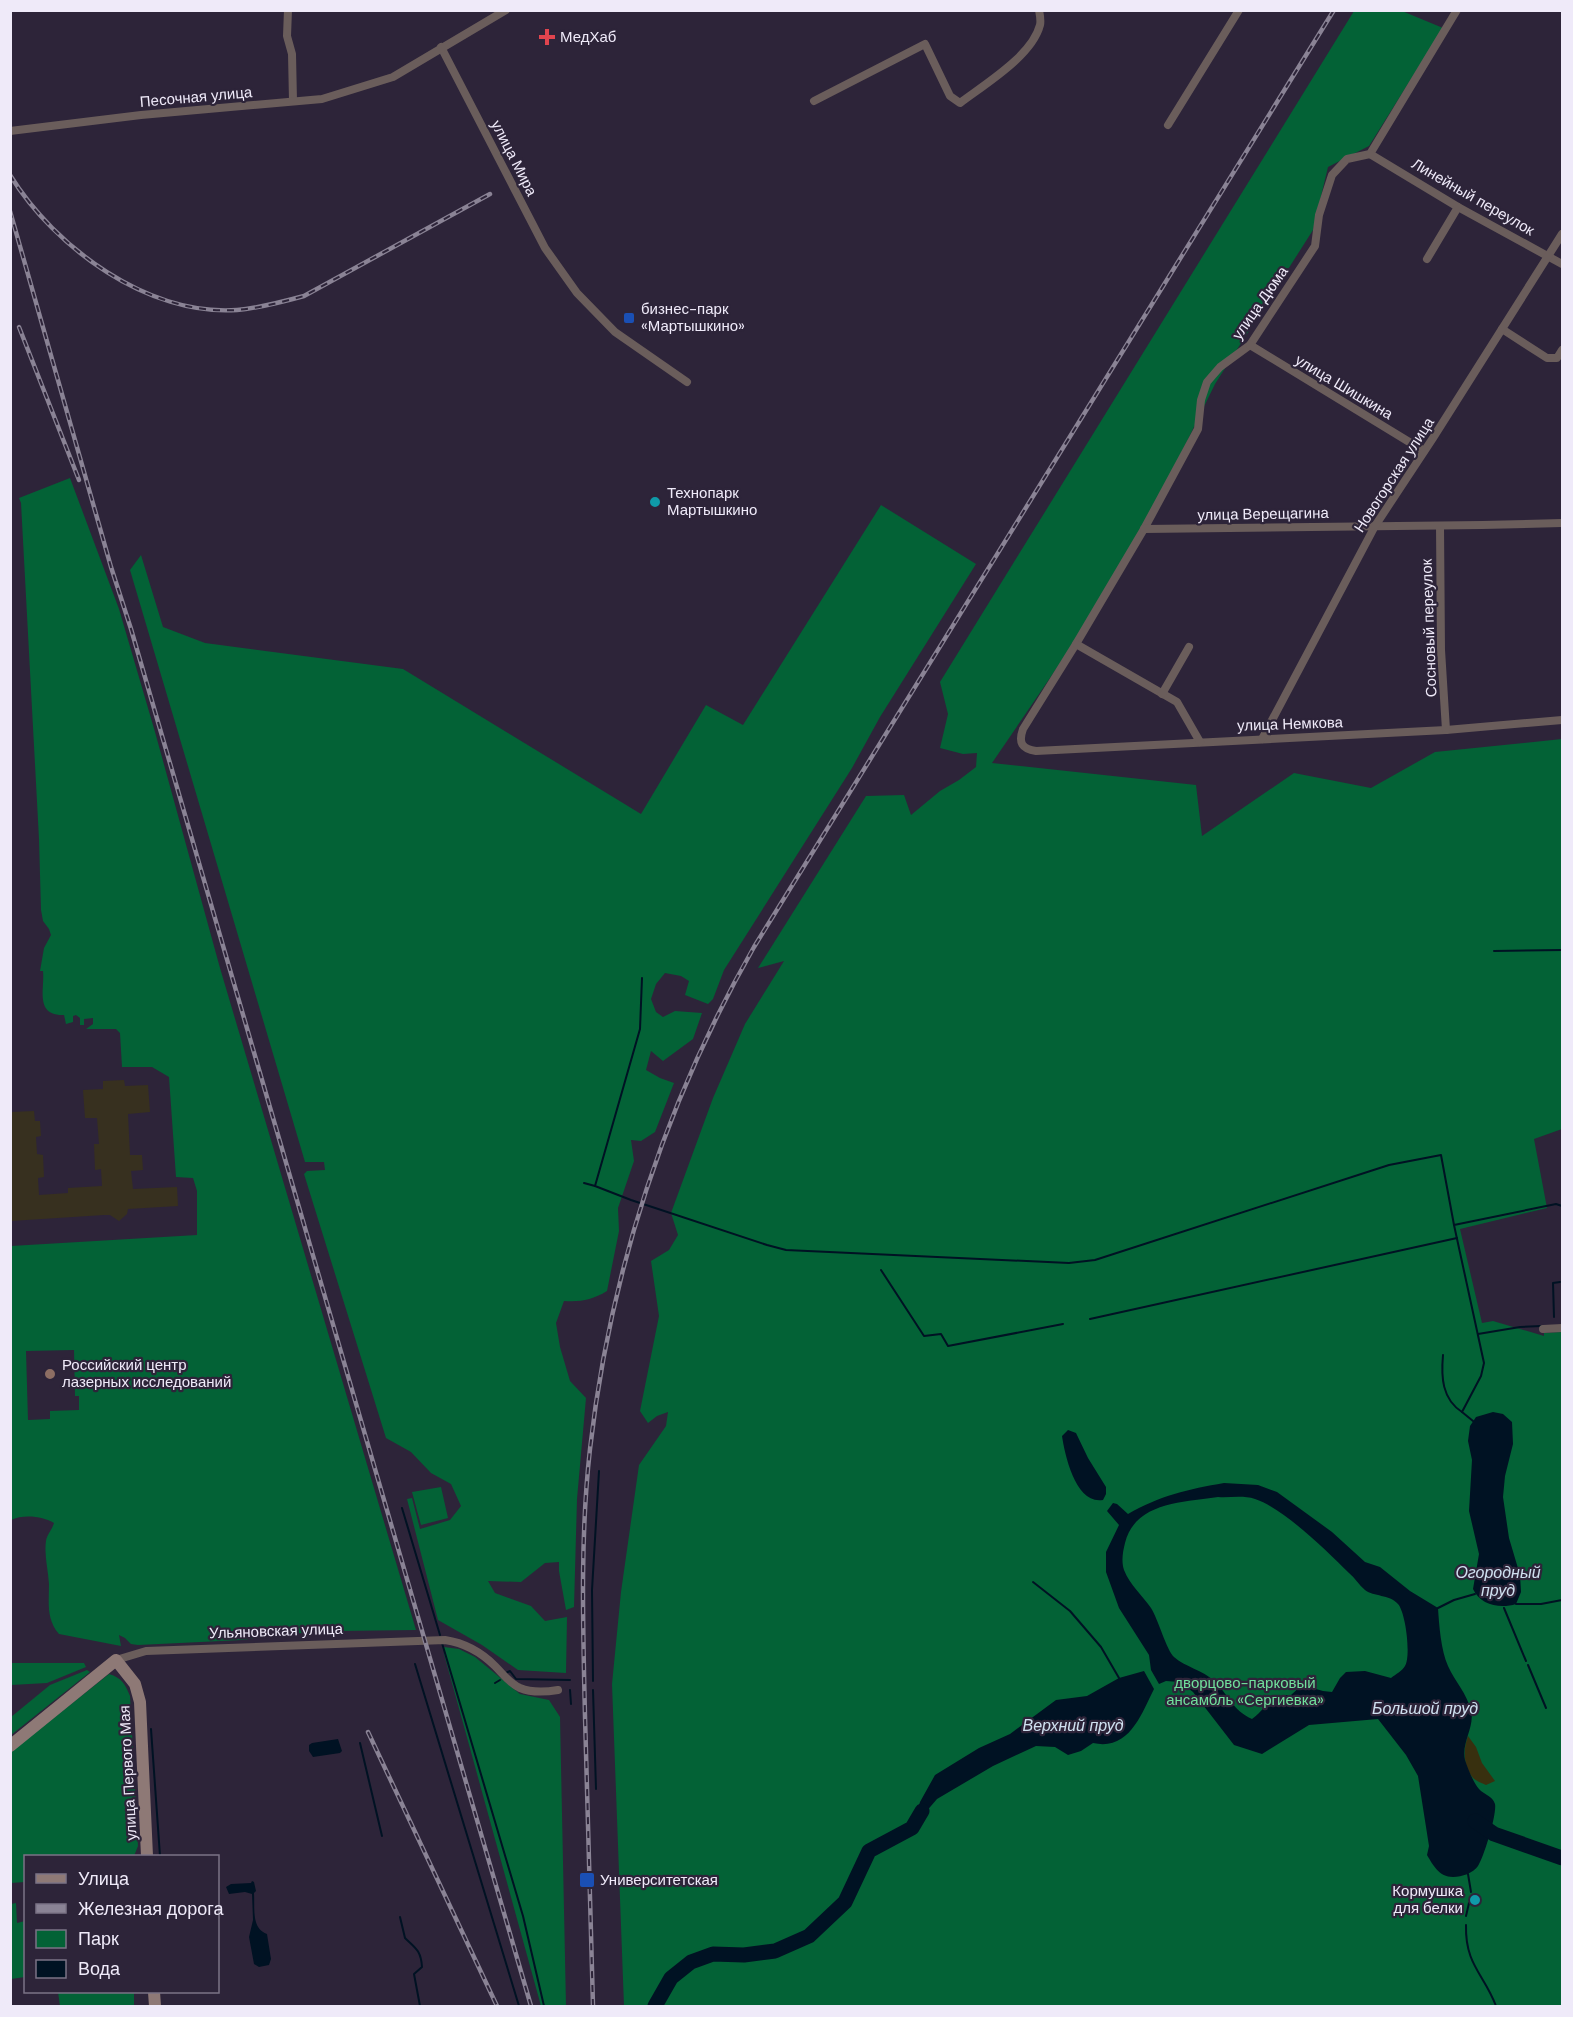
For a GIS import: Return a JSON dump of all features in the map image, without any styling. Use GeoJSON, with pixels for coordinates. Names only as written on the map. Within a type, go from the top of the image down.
{"type":"FeatureCollection","features":[{"type":"Feature","properties":{"kind":"street"},"geometry":{"type":"LineString","coordinates":[[288,10],[286,36],[292,54],[293,101],[322,99],[393,77],[506,10]]}},
{"type":"Feature","properties":{"kind":"street"},"geometry":{"type":"LineString","coordinates":[[814,101],[925,44],[950,96],[960,103],[1029,47],[1040,24],[1040,10]]}},
{"type":"Feature","properties":{"kind":"street"},"geometry":{"type":"LineString","coordinates":[[1168,124],[1239,10]]}},
{"type":"Feature","properties":{"kind":"street"},"geometry":{"type":"LineString","coordinates":[[1370,154],[1457,10]]}},
{"type":"Feature","properties":{"kind":"street","name":"улица Мира"},"geometry":{"type":"LineString","coordinates":[[441,47],[545,248],[577,293],[615,332],[687,382]]}},
{"type":"Feature","properties":{"kind":"street","name":"Песочная улица"},"geometry":{"type":"LineString","coordinates":[[10,131],[141,115],[293,101]]}},
{"type":"Feature","properties":{"kind":"street","name":"Линейный переулок"},"geometry":{"type":"LineString","coordinates":[[1370,154],[1458,207],[1563,264]]}},
{"type":"Feature","properties":{"kind":"street","name":"улица Дюма"},"geometry":{"type":"LineString","coordinates":[[1021,745],[1019,738],[1023,729],[1144,529],[1198,429],[1201,400],[1207,382],[1220,368],[1250,345],[1316,246],[1319,215],[1332,175],[1347,159],[1370,154]]}},
{"type":"Feature","properties":{"kind":"street"},"geometry":{"type":"LineString","coordinates":[[1427,259],[1458,207]]}},
{"type":"Feature","properties":{"kind":"street","name":"Новогорская улица"},"geometry":{"type":"LineString","coordinates":[[1262,739],[1375,526],[1563,234]]}},
{"type":"Feature","properties":{"kind":"street"},"geometry":{"type":"LineString","coordinates":[[1502,329],[1547,358],[1557,358],[1563,351]]}},
{"type":"Feature","properties":{"kind":"street","name":"улица Шишкина"},"geometry":{"type":"LineString","coordinates":[[1250,345],[1424,451]]}},
{"type":"Feature","properties":{"kind":"street","name":"улица Верещагина"},"geometry":{"type":"LineString","coordinates":[[1144,529],[1563,523]]}},
{"type":"Feature","properties":{"kind":"street","name":"Сосновый переулок"},"geometry":{"type":"LineString","coordinates":[[1440,526],[1441,650],[1446,730]]}},
{"type":"Feature","properties":{"kind":"street"},"geometry":{"type":"LineString","coordinates":[[1076,644],[1177,702],[1200,742]]}},
{"type":"Feature","properties":{"kind":"street"},"geometry":{"type":"LineString","coordinates":[[1162,694],[1189,647]]}},
{"type":"Feature","properties":{"kind":"street","name":"улица Немкова"},"geometry":{"type":"LineString","coordinates":[[1021,745],[1027,750],[1036,751],[1446,730],[1563,720]]}},
{"type":"Feature","properties":{"kind":"street"},"geometry":{"type":"LineString","coordinates":[[1543,1329],[1563,1328]]}},
{"type":"Feature","properties":{"kind":"street","name":"Ульяновская улица"},"geometry":{"type":"LineString","coordinates":[[10,1746],[116,1660],[146,1651],[445,1640],[461,1642],[479,1653],[522,1689],[544,1692],[558,1690]]}},
{"type":"Feature","properties":{"kind":"street","name":"улица Первого Мая"},"geometry":{"type":"LineString","coordinates":[[116,1660],[135,1683],[140,1702],[147,1855]]}},
{"type":"Feature","properties":{"kind":"shaded area"},"geometry":{"type":"Polygon","coordinates":[[[124,1080],[125,1086],[148,1085],[150,1112],[128,1114],[130,1155],[142,1155],[143,1170],[131,1171],[133,1189],[177,1187],[178,1206],[128,1209],[127,1214],[119,1221],[110,1215],[104,1215],[11,1221],[11,1112],[34,1111],[35,1121],[40,1121],[41,1136],[36,1137],[37,1154],[43,1155],[44,1177],[38,1178],[39,1195],[68,1193],[68,1188],[102,1186],[101,1169],[95,1170],[94,1144],[99,1144],[97,1118],[85,1118],[83,1090],[103,1089],[103,1081],[124,1080]]]}},
{"type":"Feature","properties":{"kind":"green space","name":"дворцово-парковый ансамбль «Сергиевка»"},"geometry":{"type":"Polygon","coordinates":[[[1354,11],[1402,11],[1443,28],[1369,146],[1328,167],[1313,230],[1215,384],[1125,568],[992,763],[1196,785],[1202,836],[1294,773],[1371,788],[1435,752],[1562,739],[1562,1129],[1534,1139],[1547,1208],[1460,1229],[1482,1323],[1493,1321],[1544,1336],[1544,1333],[1562,1332],[1562,2006],[624,2006],[612,1684],[621,1592],[639,1465],[666,1426],[668,1412],[648,1423],[640,1411],[659,1316],[651,1261],[669,1250],[678,1235],[671,1213],[713,1098],[745,1024],[784,961],[758,968],[866,796],[904,795],[911,815],[940,791],[976,767],[977,753],[963,754],[940,748],[948,714],[940,682],[1354,11]]]}},
{"type":"Feature","properties":{"kind":"green space"},"geometry":{"type":"Polygon","coordinates":[[[70,478],[119,609],[220,968],[416,1630],[337,1631],[286,1634],[242,1640],[138,1645],[131,1644],[119,1635],[121,1646],[59,1634],[50,1616],[45,1552],[47,1539],[54,1523],[33,1517],[11,1520],[11,1246],[197,1235],[197,1191],[193,1178],[176,1177],[169,1077],[152,1067],[122,1067],[120,1033],[116,1029],[86,1029],[93,1024],[93,1018],[84,1019],[84,1025],[80,1025],[80,1018],[76,1015],[73,1016],[73,1022],[66,1024],[64,1015],[48,1011],[43,1000],[43,971],[40,971],[44,948],[51,935],[43,921],[41,910],[19,498],[70,478]],[[74,1350],[26,1351],[28,1420],[50,1419],[50,1411],[79,1410],[79,1396],[75,1396],[74,1350]]]}},
{"type":"Feature","properties":{"kind":"green space"},"geometry":{"type":"Polygon","coordinates":[[[881,505],[976,564],[880,717],[852,768],[724,970],[713,999],[708,1004],[685,995],[689,981],[681,976],[665,973],[656,984],[651,999],[656,1012],[663,1017],[675,1011],[702,1013],[693,1039],[663,1061],[651,1051],[646,1070],[674,1083],[655,1132],[641,1141],[631,1140],[634,1161],[618,1208],[619,1231],[607,1291],[586,1300],[564,1301],[556,1323],[570,1381],[586,1398],[577,1499],[574,1607],[566,1610],[559,1562],[545,1563],[521,1582],[488,1581],[495,1593],[531,1606],[545,1621],[567,1617],[566,1673],[518,1670],[482,1645],[438,1620],[407,1499],[412,1498],[420,1529],[450,1520],[461,1506],[451,1484],[431,1473],[411,1452],[386,1438],[304,1174],[307,1171],[325,1170],[324,1162],[305,1162],[130,570],[141,555],[163,627],[205,643],[403,669],[641,814],[706,705],[743,725],[881,505]]]}},
{"type":"Feature","properties":{"kind":"green space"},"geometry":{"type":"Polygon","coordinates":[[[441,1487],[448,1518],[421,1525],[412,1492],[441,1487]]]}},
{"type":"Feature","properties":{"kind":"green space"},"geometry":{"type":"Polygon","coordinates":[[[444,1647],[459,1649],[475,1657],[520,1694],[549,1700],[560,1717],[566,2006],[541,2006],[444,1654],[444,1647]]]}},
{"type":"Feature","properties":{"kind":"green space"},"geometry":{"type":"Polygon","coordinates":[[[11,1663],[84,1663],[86,1667],[47,1683],[11,1685],[11,1663]]]}},
{"type":"Feature","properties":{"kind":"green space"},"geometry":{"type":"Polygon","coordinates":[[[87,1670],[90,1672],[11,1735],[11,1717],[50,1685],[87,1670]]]}},
{"type":"Feature","properties":{"kind":"green space"},"geometry":{"type":"Polygon","coordinates":[[[109,1674],[117,1677],[130,1696],[138,1846],[134,1855],[24,1855],[24,1882],[11,1883],[11,1752],[109,1674]]]}},
{"type":"Feature","properties":{"kind":"green space"},"geometry":{"type":"Polygon","coordinates":[[[16,1903],[17,1923],[24,1921],[24,1977],[11,1979],[11,1904],[16,1903]]]}},
{"type":"Feature","properties":{"kind":"green space"},"geometry":{"type":"Polygon","coordinates":[[[58,1993],[134,1993],[134,2006],[60,2006],[58,1993]]]}},
{"type":"Feature","properties":{"kind":"sand"},"geometry":{"type":"Polygon","coordinates":[[[1468,1736],[1476,1747],[1482,1763],[1495,1781],[1486,1785],[1474,1779],[1467,1768],[1465,1746],[1468,1736]]]}},
{"type":"Feature","properties":{"kind":"water","name":"Огородный пруд"},"geometry":{"type":"Polygon","coordinates":[[[1493,1412],[1503,1414],[1512,1422],[1513,1444],[1505,1476],[1503,1497],[1509,1538],[1520,1575],[1521,1592],[1516,1604],[1504,1606],[1485,1602],[1473,1589],[1479,1554],[1469,1511],[1472,1460],[1468,1441],[1470,1426],[1476,1417],[1493,1412]]]}},
{"type":"Feature","properties":{"kind":"water"},"geometry":{"type":"Polygon","coordinates":[[[1068,1430],[1076,1433],[1106,1487],[1103,1500],[1094,1500],[1086,1495],[1074,1477],[1062,1436],[1068,1430]]]}},
{"type":"Feature","properties":{"kind":"water","name":"Большой пруд"},"geometry":{"type":"Polygon","coordinates":[[[1224,1483],[1258,1485],[1277,1492],[1332,1532],[1365,1562],[1380,1567],[1410,1591],[1438,1608],[1446,1660],[1471,1711],[1465,1760],[1477,1786],[1495,1804],[1487,1845],[1481,1861],[1473,1871],[1453,1877],[1444,1875],[1437,1870],[1427,1855],[1429,1846],[1418,1776],[1406,1755],[1378,1719],[1309,1725],[1262,1754],[1234,1745],[1193,1692],[1180,1682],[1166,1681],[1159,1684],[1151,1670],[1149,1655],[1119,1608],[1106,1572],[1106,1552],[1119,1525],[1107,1511],[1113,1503],[1128,1514],[1163,1498],[1224,1483]],[[1218,1497],[1162,1506],[1139,1519],[1130,1529],[1125,1543],[1122,1560],[1124,1570],[1151,1608],[1174,1657],[1210,1677],[1235,1707],[1252,1719],[1273,1699],[1291,1695],[1302,1685],[1332,1692],[1346,1672],[1365,1671],[1391,1678],[1405,1666],[1408,1645],[1403,1616],[1398,1604],[1365,1590],[1317,1542],[1278,1511],[1255,1499],[1218,1497]]]}},
{"type":"Feature","properties":{"kind":"water","name":"Верхний пруд"},"geometry":{"type":"Polygon","coordinates":[[[1144,1671],[1154,1689],[1138,1720],[1125,1736],[1116,1742],[1093,1743],[1081,1751],[1068,1755],[1055,1747],[1036,1746],[993,1766],[937,1799],[912,1828],[920,1802],[935,1775],[979,1748],[1010,1734],[1056,1700],[1087,1696],[1119,1678],[1144,1671]]]}},
{"type":"Feature","properties":{"kind":"water"},"geometry":{"type":"Polygon","coordinates":[[[338,1739],[342,1751],[340,1753],[313,1757],[309,1751],[309,1745],[312,1743],[338,1739]]]}},
{"type":"Feature","properties":{"kind":"water"},"geometry":{"type":"Polygon","coordinates":[[[252,1881],[256,1891],[254,1911],[256,1922],[258,1927],[267,1934],[271,1959],[269,1965],[259,1967],[254,1964],[249,1937],[253,1920],[252,1894],[245,1892],[229,1894],[226,1887],[252,1881]]]}},
{"type":"Feature","properties":{"kind":"waterway"},"geometry":{"type":"LineString","coordinates":[[1494,951],[1562,950]]}},
{"type":"Feature","properties":{"kind":"waterway"},"geometry":{"type":"LineString","coordinates":[[642,978],[640,1029],[595,1186],[767,1245],[786,1250],[1069,1263],[1095,1260],[1389,1165],[1441,1155],[1454,1225]]}},
{"type":"Feature","properties":{"kind":"waterway"},"geometry":{"type":"LineString","coordinates":[[584,1183],[595,1186]]}},
{"type":"Feature","properties":{"kind":"waterway"},"geometry":{"type":"LineString","coordinates":[[1473,1421],[1462,1412],[1481,1376],[1484,1363],[1454,1225],[1556,1204],[1562,1206]]}},
{"type":"Feature","properties":{"kind":"waterway"},"geometry":{"type":"LineString","coordinates":[[1090,1319],[1457,1238]]}},
{"type":"Feature","properties":{"kind":"waterway"},"geometry":{"type":"LineString","coordinates":[[881,1270],[924,1336],[941,1334],[948,1346],[1063,1324]]}},
{"type":"Feature","properties":{"kind":"waterway"},"geometry":{"type":"LineString","coordinates":[[1554,1317],[1553,1283],[1560,1282]]}},
{"type":"Feature","properties":{"kind":"waterway"},"geometry":{"type":"LineString","coordinates":[[1478,1334],[1541,1326]]}},
{"type":"Feature","properties":{"kind":"waterway"},"geometry":{"type":"LineString","coordinates":[[1443,1355],[1444,1387],[1450,1401],[1462,1412]]}},
{"type":"Feature","properties":{"kind":"waterway"},"geometry":{"type":"LineString","coordinates":[[593,1681],[592,1590],[599,1471]]}},
{"type":"Feature","properties":{"kind":"waterway"},"geometry":{"type":"LineString","coordinates":[[402,1508],[440,1635]]}},
{"type":"Feature","properties":{"kind":"waterway"},"geometry":{"type":"LineString","coordinates":[[1033,1582],[1070,1611],[1101,1647],[1119,1678]]}},
{"type":"Feature","properties":{"kind":"waterway"},"geometry":{"type":"LineString","coordinates":[[1438,1608],[1454,1600],[1475,1594]]}},
{"type":"Feature","properties":{"kind":"waterway"},"geometry":{"type":"LineString","coordinates":[[1516,1604],[1541,1604],[1562,1600]]}},
{"type":"Feature","properties":{"kind":"waterway"},"geometry":{"type":"LineString","coordinates":[[1504,1608],[1526,1661]]}},
{"type":"Feature","properties":{"kind":"waterway"},"geometry":{"type":"LineString","coordinates":[[442,1643],[523,1916],[544,2006]]}},
{"type":"Feature","properties":{"kind":"waterway"},"geometry":{"type":"LineString","coordinates":[[415,1664],[519,2006]]}},
{"type":"Feature","properties":{"kind":"waterway"},"geometry":{"type":"LineString","coordinates":[[1528,1665],[1546,1708]]}},
{"type":"Feature","properties":{"kind":"waterway"},"geometry":{"type":"LineString","coordinates":[[506,1673],[510,1671],[516,1679],[570,1680]]}},
{"type":"Feature","properties":{"kind":"waterway"},"geometry":{"type":"LineString","coordinates":[[495,1683],[500,1680]]}},
{"type":"Feature","properties":{"kind":"waterway"},"geometry":{"type":"LineString","coordinates":[[570,1690],[571,1704]]}},
{"type":"Feature","properties":{"kind":"waterway"},"geometry":{"type":"LineString","coordinates":[[593,1690],[596,1789]]}},
{"type":"Feature","properties":{"kind":"waterway"},"geometry":{"type":"LineString","coordinates":[[151,1729],[160,1855]]}},
{"type":"Feature","properties":{"kind":"waterway"},"geometry":{"type":"LineString","coordinates":[[360,1743],[382,1836]]}},
{"type":"Feature","properties":{"kind":"waterway"},"geometry":{"type":"LineString","coordinates":[[655,2006],[671,1978],[691,1962],[713,1954],[744,1955],[775,1951],[809,1936],[845,1902],[869,1851],[912,1828],[922,1811]]}},
{"type":"Feature","properties":{"kind":"waterway"},"geometry":{"type":"LineString","coordinates":[[1475,1821],[1494,1834],[1562,1858]]}},
{"type":"Feature","properties":{"kind":"waterway"},"geometry":{"type":"LineString","coordinates":[[1468,1874],[1471,1892]]}},
{"type":"Feature","properties":{"kind":"waterway"},"geometry":{"type":"LineString","coordinates":[[1466,1916],[1469,1903]]}},
{"type":"Feature","properties":{"kind":"waterway"},"geometry":{"type":"LineString","coordinates":[[400,1917],[405,1938],[417,1950],[421,1961],[422,1967],[414,1974],[420,2006]]}},
{"type":"Feature","properties":{"kind":"waterway"},"geometry":{"type":"LineString","coordinates":[[1466,1925],[1472,1960],[1496,2006]]}},
{"type":"Feature","properties":{"kind":"railway"},"geometry":{"type":"LineString","coordinates":[[593,2006],[583,1616],[583,1549],[587,1482],[599,1383],[627,1253],[646,1189],[669,1127],[694,1066],[754,947],[1334,10]]}},
{"type":"Feature","properties":{"kind":"railway"},"geometry":{"type":"LineString","coordinates":[[10,175],[29,202],[52,228],[107,272],[138,289],[170,302],[204,309],[246,309],[304,296],[490,194]]}},
{"type":"Feature","properties":{"kind":"railway"},"geometry":{"type":"LineString","coordinates":[[10,211],[111,567],[131,629],[531,2006]]}},
{"type":"Feature","properties":{"kind":"railway"},"geometry":{"type":"LineString","coordinates":[[19,327],[79,480]]}},
{"type":"Feature","properties":{"kind":"railway"},"geometry":{"type":"LineString","coordinates":[[368,1732],[497,2006]]}},
{"type":"Feature","properties":{"kind":"place","name":"МедХаб"},"geometry":{"type":"Point","coordinates":[547,37]}},
{"type":"Feature","properties":{"kind":"place","name":"бизнес-парк «Мартышкино»"},"geometry":{"type":"Point","coordinates":[629,318]}},
{"type":"Feature","properties":{"kind":"place","name":"Технопарк Мартышкино"},"geometry":{"type":"Point","coordinates":[655,502]}},
{"type":"Feature","properties":{"kind":"place","name":"Российский центр лазерных исследований"},"geometry":{"type":"Point","coordinates":[50,1374]}},
{"type":"Feature","properties":{"kind":"place","name":"Университетская"},"geometry":{"type":"Point","coordinates":[587,1880]}},
{"type":"Feature","properties":{"kind":"place","name":"Кормушка для белки"},"geometry":{"type":"Point","coordinates":[1475,1900]}}]}
